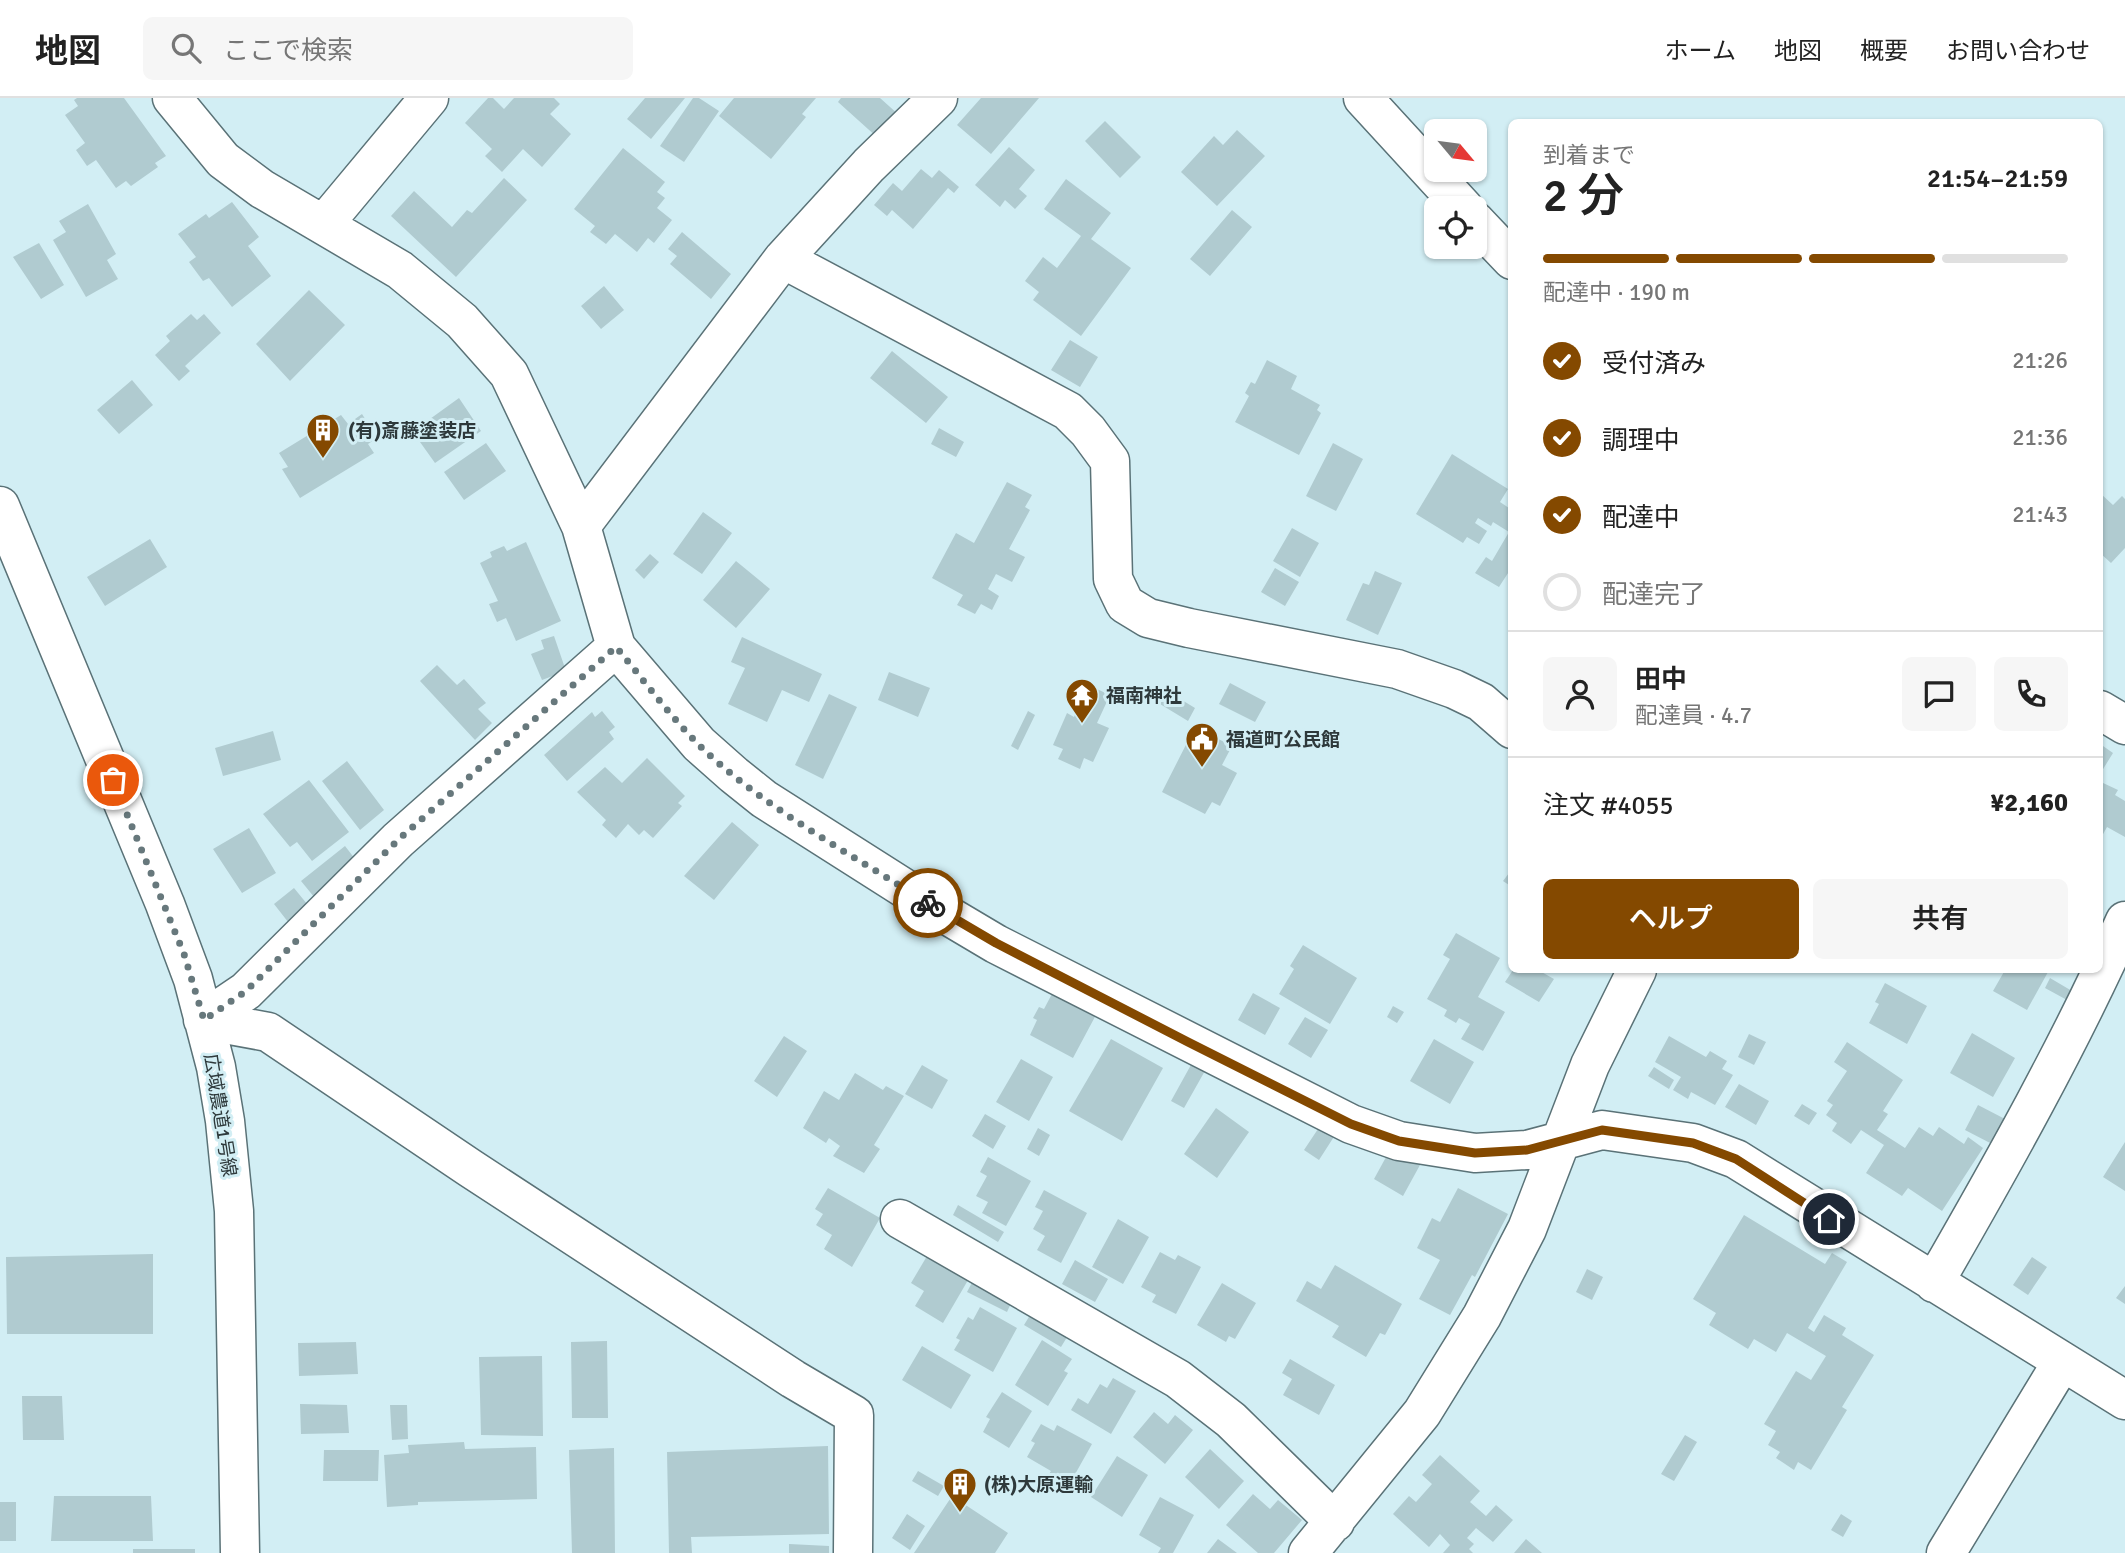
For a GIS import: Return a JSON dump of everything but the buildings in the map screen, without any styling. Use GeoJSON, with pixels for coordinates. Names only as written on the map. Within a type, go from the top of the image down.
{"type":"FeatureCollection","features":[{"type":"Feature","properties":{"kind":"street"},"geometry":{"type":"LineString","coordinates":[[172,98],[223,160],[262,189],[400,270],[462,321],[509,374],[581,526],[616,647],[699,744],[764,799],[937,909],[1008,950],[1351,1124],[1399,1141],[1475,1153],[1527,1150],[1602,1130],[1693,1143],[1736,1159],[2125,1400]]}},
{"type":"Feature","properties":{"kind":"street"},"geometry":{"type":"LineString","coordinates":[[324,224],[429,98]]}},
{"type":"Feature","properties":{"kind":"street"},"geometry":{"type":"LineString","coordinates":[[581,526],[783,259],[869,164],[938,98]]}},
{"type":"Feature","properties":{"kind":"street"},"geometry":{"type":"LineString","coordinates":[[1363,98],[1453,196]]}},
{"type":"Feature","properties":{"kind":"street"},"geometry":{"type":"LineString","coordinates":[[1487,234],[1508,256]]}},
{"type":"Feature","properties":{"kind":"street"},"geometry":{"type":"LineString","coordinates":[[783,259],[1068,411],[1088,431],[1110,461],[1114,579],[1125,604],[1148,618],[1189,628],[1397,669],[1454,689],[1481,702],[1508,726]]}},
{"type":"Feature","properties":{"kind":"street","name":"広域農道1号線"},"geometry":{"type":"LineString","coordinates":[[0,506],[165,904],[193,979],[216,1067],[225,1121],[234,1211],[240,1553]]}},
{"type":"Feature","properties":{"kind":"street"},"geometry":{"type":"LineString","coordinates":[[204,1020],[246,991],[398,840],[616,647]]}},
{"type":"Feature","properties":{"kind":"street"},"geometry":{"type":"LineString","coordinates":[[2103,712],[2125,725]]}},
{"type":"Feature","properties":{"kind":"street"},"geometry":{"type":"LineString","coordinates":[[2103,971],[2125,921]]}},
{"type":"Feature","properties":{"kind":"street"},"geometry":{"type":"LineString","coordinates":[[1308,1553],[1422,1413],[1482,1316],[1527,1229],[1590,1065],[1636,973]]}},
{"type":"Feature","properties":{"kind":"street"},"geometry":{"type":"LineString","coordinates":[[1934,1283],[2025,1124],[2102,973]]}},
{"type":"Feature","properties":{"kind":"street"},"geometry":{"type":"LineString","coordinates":[[204,1020],[268,1032],[470,1168],[793,1379],[854,1415],[853,1553]]}},
{"type":"Feature","properties":{"kind":"street"},"geometry":{"type":"LineString","coordinates":[[900,1219],[1178,1379],[1230,1420],[1335,1522]]}},
{"type":"Feature","properties":{"kind":"street"},"geometry":{"type":"LineString","coordinates":[[1946,1553],[2062,1362]]}},
{"type":"Feature","properties":{"kind":"way so far"},"geometry":{"type":"LineString","coordinates":[[113,780],[184,954],[204,1020],[246,991],[398,840],[616,647],[699,744],[734,775],[764,799],[928,903]]}},
{"type":"Feature","properties":{"kind":"place","name":"(有)斎藤塗装店"},"geometry":{"type":"Point","coordinates":[323,460]}},
{"type":"Feature","properties":{"kind":"place","name":"福南神社"},"geometry":{"type":"Point","coordinates":[1082,725]}},
{"type":"Feature","properties":{"kind":"place","name":"福道町公民館"},"geometry":{"type":"Point","coordinates":[1202,769]}},
{"type":"Feature","properties":{"kind":"place","name":"(株)大原運輸"},"geometry":{"type":"Point","coordinates":[960,1514]}},
{"type":"Feature","properties":{"kind":"route"},"geometry":{"type":"LineString","coordinates":[[928,903],[996,943],[1188,1042],[1351,1124],[1399,1141],[1475,1153],[1527,1150],[1602,1130],[1693,1143],[1736,1159],[1829,1219]]}}]}
